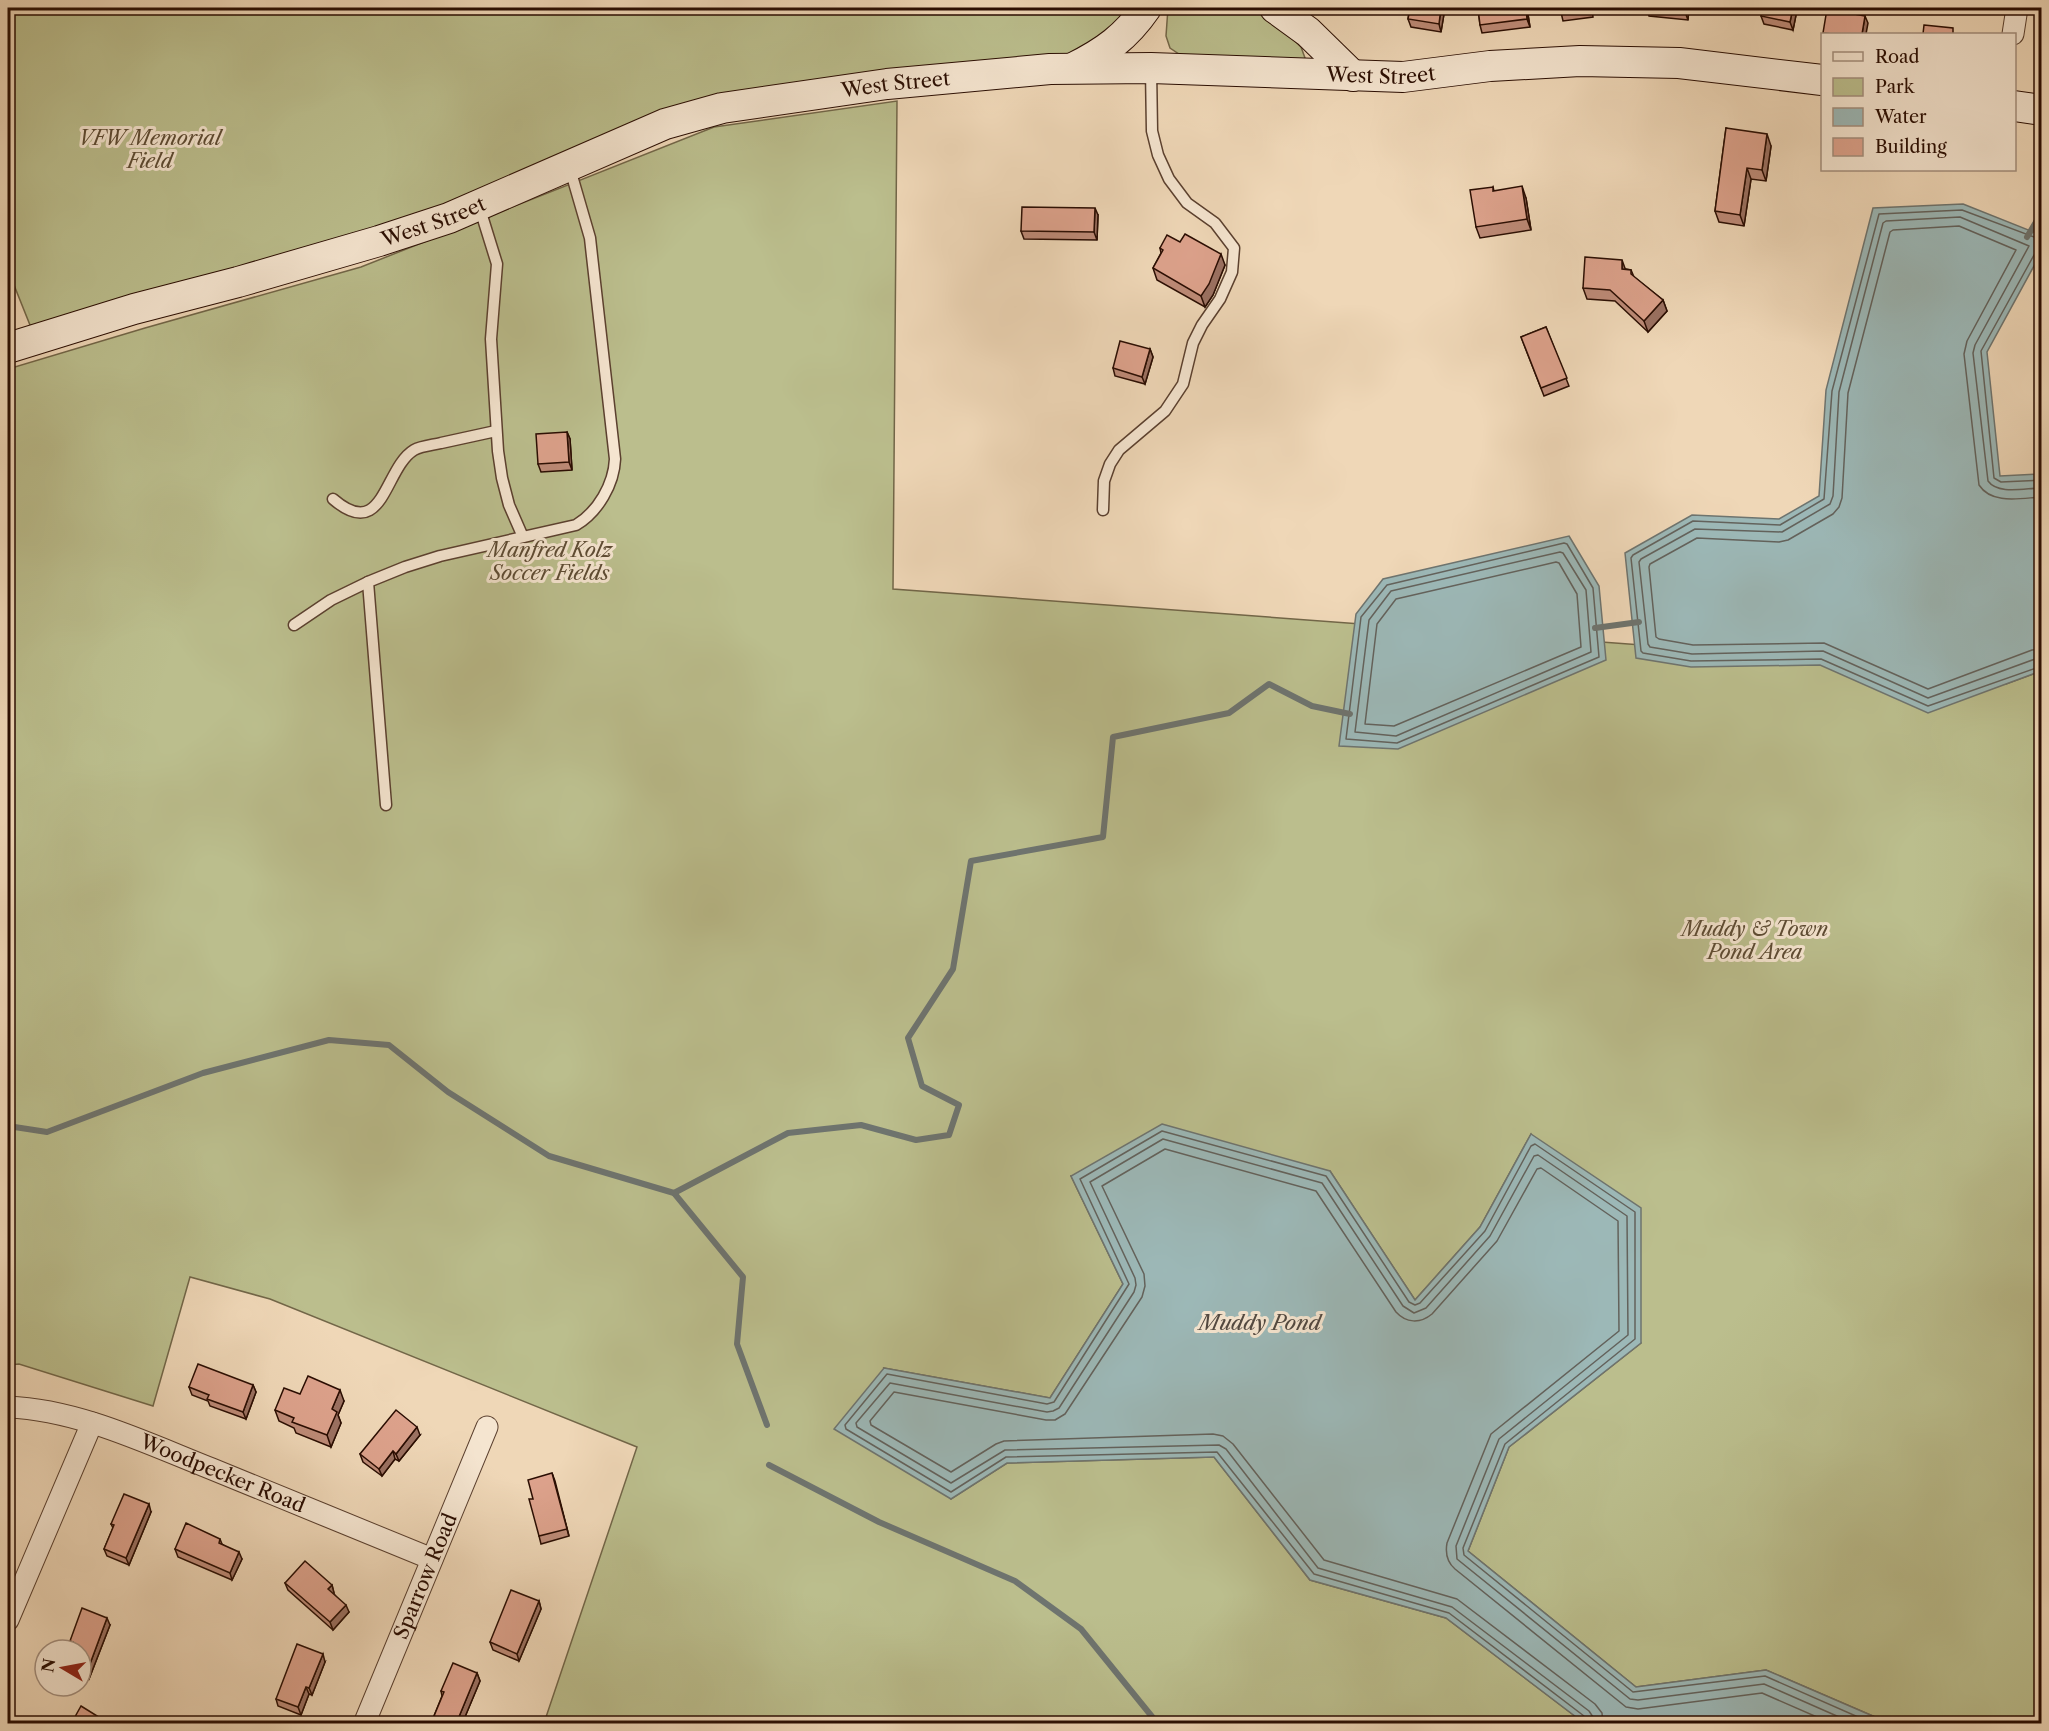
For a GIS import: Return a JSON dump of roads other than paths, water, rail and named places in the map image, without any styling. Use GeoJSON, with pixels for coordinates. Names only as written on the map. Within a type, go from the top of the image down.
{"type":"FeatureCollection","features":[{"type":"Feature","properties":{"kind":"street"},"geometry":{"type":"LineString","coordinates":[[1073,68],[1101,54],[1122,37],[1146,8]]}},
{"type":"Feature","properties":{"kind":"street"},"geometry":{"type":"LineString","coordinates":[[1275,8],[1308,32],[1353,75]]}},
{"type":"Feature","properties":{"kind":"street"},"geometry":{"type":"LineString","coordinates":[[2013,33],[2017,8]]}},
{"type":"Feature","properties":{"kind":"street","name":"West Street"},"geometry":{"type":"LineString","coordinates":[[8,348],[134,309],[344,253],[449,218],[666,124],[722,108],[887,84],[1003,72],[1073,68],[1151,68],[1403,77],[1490,66],[1580,61],[1679,63],[1821,80]]}},
{"type":"Feature","properties":{"kind":"street"},"geometry":{"type":"LineString","coordinates":[[2016,106],[2042,110]]}},
{"type":"Feature","properties":{"kind":"street","name":"Woodpecker Road"},"geometry":{"type":"LineString","coordinates":[[8,1407],[31,1408],[92,1423],[132,1437],[432,1559]]}},
{"type":"Feature","properties":{"kind":"street"},"geometry":{"type":"LineString","coordinates":[[8,1620],[92,1423]]}},
{"type":"Feature","properties":{"kind":"street","name":"Sparrow Road"},"geometry":{"type":"LineString","coordinates":[[364,1724],[487,1427]]}},
{"type":"Feature","properties":{"kind":"lane"},"geometry":{"type":"LineString","coordinates":[[1103,510],[1104,481],[1110,464],[1119,450],[1165,411],[1183,384],[1193,343],[1220,299],[1232,272],[1234,248],[1215,223],[1187,203],[1169,179],[1158,154],[1152,131],[1151,68]]}},
{"type":"Feature","properties":{"kind":"lane"},"geometry":{"type":"LineString","coordinates":[[294,625],[331,600],[405,567],[440,556],[572,527],[590,516],[609,486],[615,462],[590,238],[569,165]]}},
{"type":"Feature","properties":{"kind":"lane"},"geometry":{"type":"LineString","coordinates":[[479,205],[497,264],[491,339],[496,431],[502,478],[511,512],[523,537]]}},
{"type":"Feature","properties":{"kind":"lane"},"geometry":{"type":"LineString","coordinates":[[333,500],[349,510],[369,511],[382,498],[399,467],[414,450],[496,431]]}},
{"type":"Feature","properties":{"kind":"lane"},"geometry":{"type":"LineString","coordinates":[[368,582],[386,805]]}},
{"type":"Feature","properties":{"kind":"water"},"geometry":{"type":"Polygon","coordinates":[[[1963,204],[2041,235],[2041,253],[1987,352],[2000,476],[2041,474],[2041,671],[1928,713],[1820,665],[1691,667],[1636,658],[1625,553],[1692,515],[1779,519],[1819,496],[1826,390],[1873,208],[1963,204]]]}},
{"type":"Feature","properties":{"kind":"water"},"geometry":{"type":"Polygon","coordinates":[[[1569,536],[1599,586],[1606,660],[1398,749],[1339,746],[1356,614],[1383,579],[1569,536]]]}},
{"type":"Feature","properties":{"kind":"water","name":"Muddy Pond"},"geometry":{"type":"Polygon","coordinates":[[[1162,1124],[1330,1171],[1415,1300],[1480,1227],[1531,1134],[1641,1208],[1641,1343],[1509,1447],[1468,1551],[1636,1687],[1766,1670],[1889,1723],[1584,1723],[1446,1618],[1310,1580],[1214,1457],[1007,1463],[951,1499],[834,1429],[884,1368],[1050,1398],[1123,1284],[1071,1176],[1162,1124]]]}},
{"type":"Feature","properties":{"kind":"waterway"},"geometry":{"type":"LineString","coordinates":[[2027,237],[2042,212]]}},
{"type":"Feature","properties":{"kind":"waterway"},"geometry":{"type":"LineString","coordinates":[[1595,628],[1639,622]]}},
{"type":"Feature","properties":{"kind":"waterway"},"geometry":{"type":"LineString","coordinates":[[674,1193],[788,1133],[861,1125],[916,1140],[949,1135],[959,1105],[922,1086],[908,1038],[953,969],[971,861],[1103,837],[1113,737],[1229,713],[1269,684],[1312,706],[1350,714]]}},
{"type":"Feature","properties":{"kind":"waterway"},"geometry":{"type":"LineString","coordinates":[[8,1126],[47,1132],[203,1073],[329,1040],[389,1045],[448,1092],[549,1156],[674,1193],[743,1277],[737,1344],[767,1425]]}},
{"type":"Feature","properties":{"kind":"waterway"},"geometry":{"type":"LineString","coordinates":[[769,1465],[879,1522],[1015,1581],[1081,1629],[1158,1724]]}},
{"type":"Feature","properties":{"kind":"park label","name":"VFW Memorial Field"},"geometry":{"type":"Point","coordinates":[150,150]}},
{"type":"Feature","properties":{"kind":"park label","name":"Manfred Kolz Soccer Fields"},"geometry":{"type":"Point","coordinates":[550,562]}},
{"type":"Feature","properties":{"kind":"park label","name":"Muddy & Town Pond Area"},"geometry":{"type":"Point","coordinates":[1755,940]}}]}
